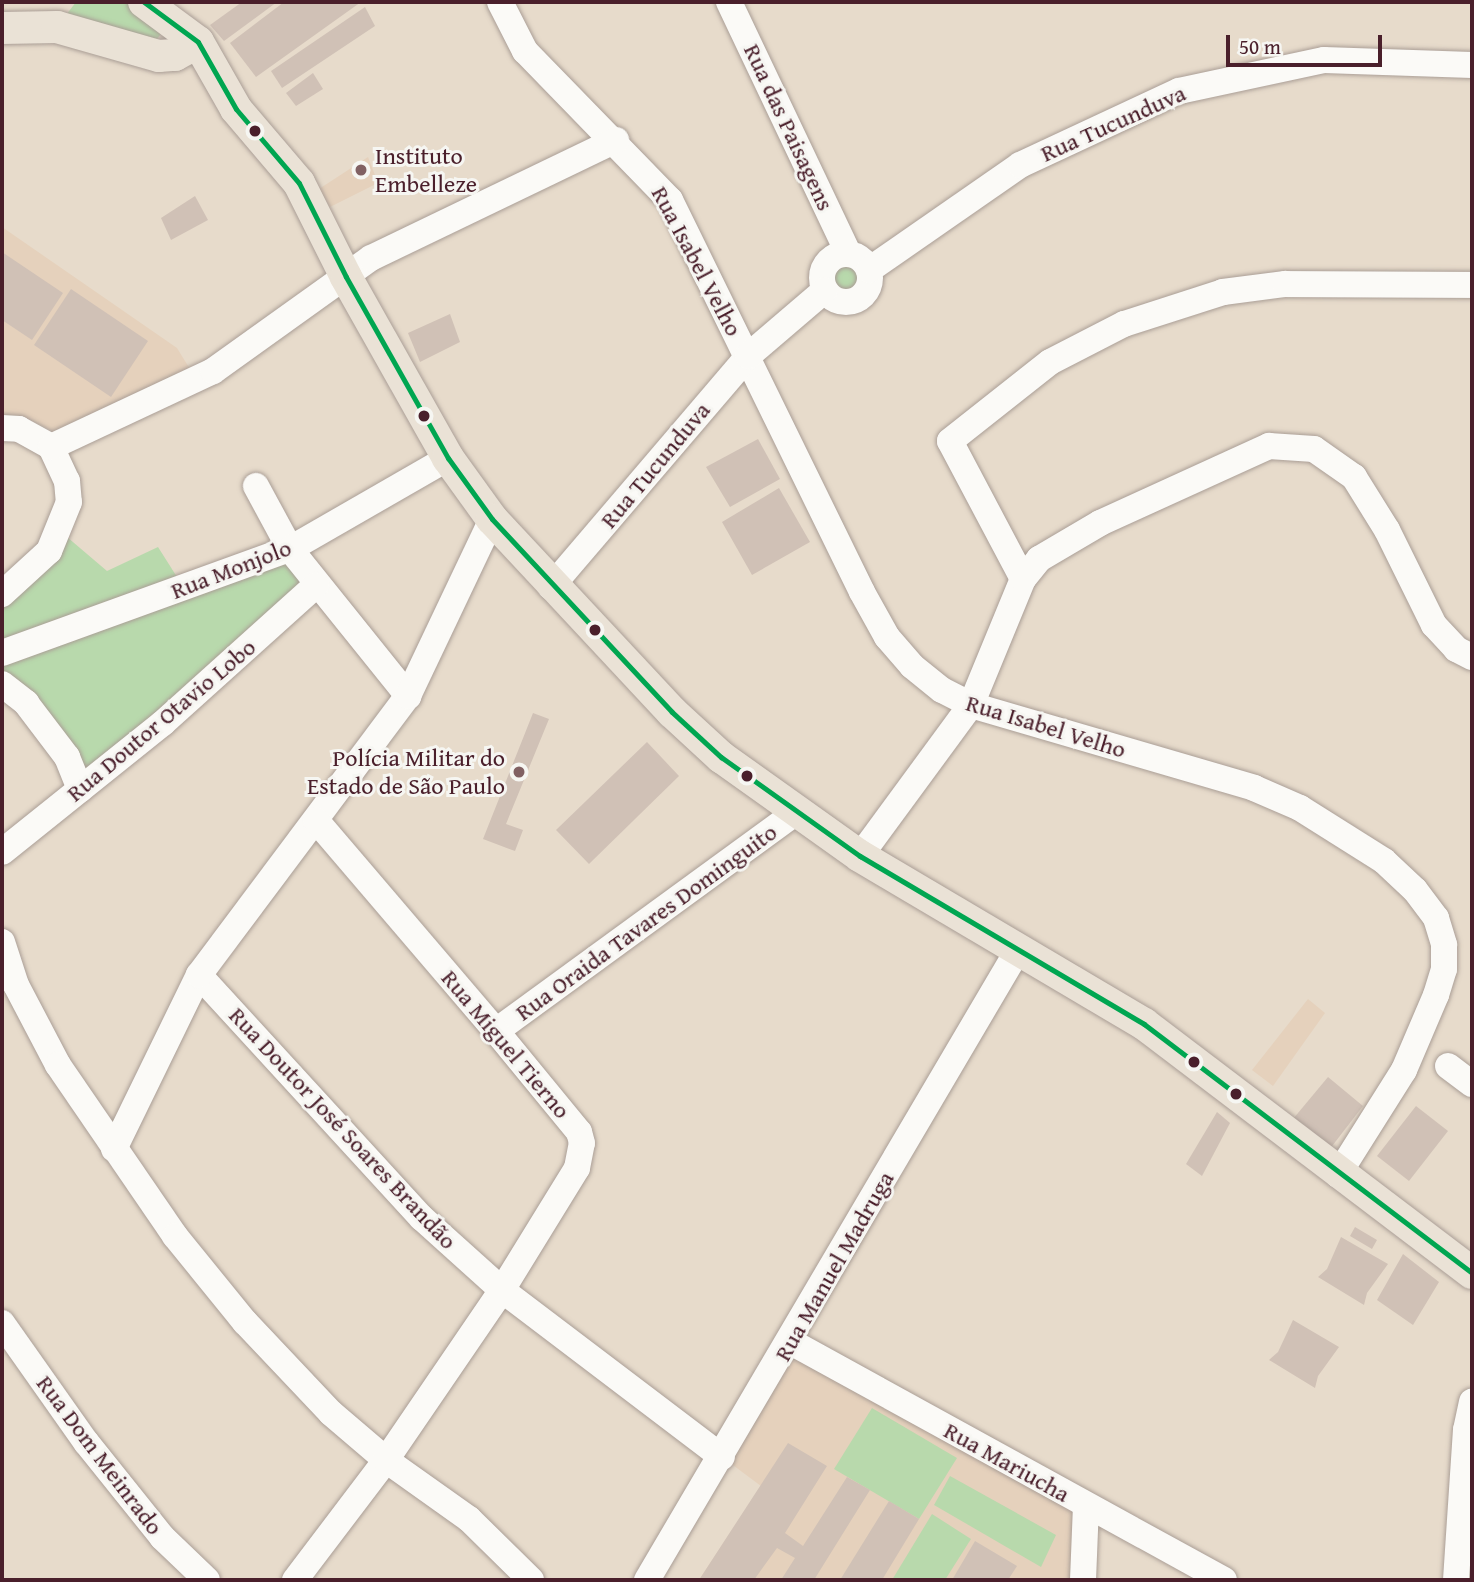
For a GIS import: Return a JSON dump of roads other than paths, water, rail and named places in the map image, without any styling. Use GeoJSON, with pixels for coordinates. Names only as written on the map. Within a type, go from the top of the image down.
{"type":"FeatureCollection","features":[{"type":"Feature","properties":{"kind":"main road"},"geometry":{"type":"LineString","coordinates":[[144,2],[198,42],[236,109],[299,183],[346,277],[448,458],[492,519],[551,587],[721,757],[860,856],[1144,1024],[1338,1175],[1472,1273]]}},
{"type":"Feature","properties":{"kind":"main road"},"geometry":{"type":"LineString","coordinates":[[2,28],[57,27],[159,56],[178,64],[236,109]]}},
{"type":"Feature","properties":{"kind":"main road"},"geometry":{"type":"LineString","coordinates":[[159,56],[175,55],[198,42]]}},
{"type":"Feature","properties":{"kind":"street","name":"Rua Isabel Velho"},"geometry":{"type":"LineString","coordinates":[[500,2],[525,51],[616,140],[670,200],[887,637],[942,690],[971,705],[1254,788],[1300,808],[1384,861],[1415,890],[1436,918],[1444,945],[1444,969],[1421,1036],[1377,1117],[1338,1175]]}},
{"type":"Feature","properties":{"kind":"street","name":"Rua das Paisagens"},"geometry":{"type":"LineString","coordinates":[[730,2],[848,253]]}},
{"type":"Feature","properties":{"kind":"street","name":"Rua Tucunduva"},"geometry":{"type":"LineString","coordinates":[[869,270],[1020,165],[1093,127],[1179,91],[1324,60],[1472,65]]}},
{"type":"Feature","properties":{"kind":"street"},"geometry":{"type":"LineString","coordinates":[[51,447],[213,371],[372,258],[616,140]]}},
{"type":"Feature","properties":{"kind":"street"},"geometry":{"type":"LineString","coordinates":[[848,253],[859,257],[869,270],[865,292],[853,301],[837,300],[825,290],[825,266],[836,255],[848,253]]}},
{"type":"Feature","properties":{"kind":"street"},"geometry":{"type":"LineString","coordinates":[[1024,579],[950,441],[1049,362],[1124,324],[1223,292],[1285,284],[1472,285]]}},
{"type":"Feature","properties":{"kind":"street","name":"Rua Tucunduva"},"geometry":{"type":"LineString","coordinates":[[551,587],[748,356],[825,290]]}},
{"type":"Feature","properties":{"kind":"street"},"geometry":{"type":"LineString","coordinates":[[2,428],[29,432],[51,447],[67,481],[69,502],[60,531],[33,569],[2,594]]}},
{"type":"Feature","properties":{"kind":"street"},"geometry":{"type":"LineString","coordinates":[[860,856],[971,705],[1024,579],[1039,559],[1100,523],[1239,456],[1269,446],[1296,444],[1333,458],[1354,477],[1387,530],[1434,625],[1456,649],[1472,657]]}},
{"type":"Feature","properties":{"kind":"street","name":"Rua Monjolo"},"geometry":{"type":"LineString","coordinates":[[2,653],[290,550],[448,458]]}},
{"type":"Feature","properties":{"kind":"street"},"geometry":{"type":"LineString","coordinates":[[256,486],[290,550],[408,696]]}},
{"type":"Feature","properties":{"kind":"street"},"geometry":{"type":"LineString","coordinates":[[114,1149],[199,975],[408,696],[492,519]]}},
{"type":"Feature","properties":{"kind":"street","name":"Rua Doutor Otavio Lobo"},"geometry":{"type":"LineString","coordinates":[[2,852],[163,723],[316,584]]}},
{"type":"Feature","properties":{"kind":"street"},"geometry":{"type":"LineString","coordinates":[[2,684],[26,704],[67,757],[80,790]]}},
{"type":"Feature","properties":{"kind":"street","name":"Rua Oraida Tavares Dominguito"},"geometry":{"type":"LineString","coordinates":[[496,1031],[796,811]]}},
{"type":"Feature","properties":{"kind":"street","name":"Rua Miguel Tierno"},"geometry":{"type":"LineString","coordinates":[[295,1580],[386,1460],[502,1290],[577,1168],[582,1143],[579,1132],[496,1031],[316,820]]}},
{"type":"Feature","properties":{"kind":"street"},"geometry":{"type":"LineString","coordinates":[[2,942],[16,985],[58,1065],[175,1236],[245,1322],[331,1413],[386,1460],[469,1519],[531,1580]]}},
{"type":"Feature","properties":{"kind":"street","name":"Rua Manuel Madruga"},"geometry":{"type":"LineString","coordinates":[[647,1580],[791,1342],[1018,950]]}},
{"type":"Feature","properties":{"kind":"street","name":"Rua Doutor José Soares Brandão"},"geometry":{"type":"LineString","coordinates":[[199,975],[422,1218],[502,1290],[723,1457]]}},
{"type":"Feature","properties":{"kind":"street"},"geometry":{"type":"LineString","coordinates":[[1448,1066],[1472,1084]]}},
{"type":"Feature","properties":{"kind":"street","name":"Rua Dom Meinrado"},"geometry":{"type":"LineString","coordinates":[[2,1323],[86,1442],[162,1537],[207,1580]]}},
{"type":"Feature","properties":{"kind":"street","name":"Rua Mariucha"},"geometry":{"type":"LineString","coordinates":[[791,1342],[1224,1580]]}},
{"type":"Feature","properties":{"kind":"street"},"geometry":{"type":"LineString","coordinates":[[1456,1580],[1463,1465],[1472,1402]]}},
{"type":"Feature","properties":{"kind":"street"},"geometry":{"type":"LineString","coordinates":[[1083,1580],[1086,1506]]}},
{"type":"Feature","properties":{"kind":"place","name":"Instituto Embelleze"},"geometry":{"type":"Point","coordinates":[361,170]}},
{"type":"Feature","properties":{"kind":"place","name":"Polícia Militar do Estado de São Paulo"},"geometry":{"type":"Point","coordinates":[519,772]}}]}
